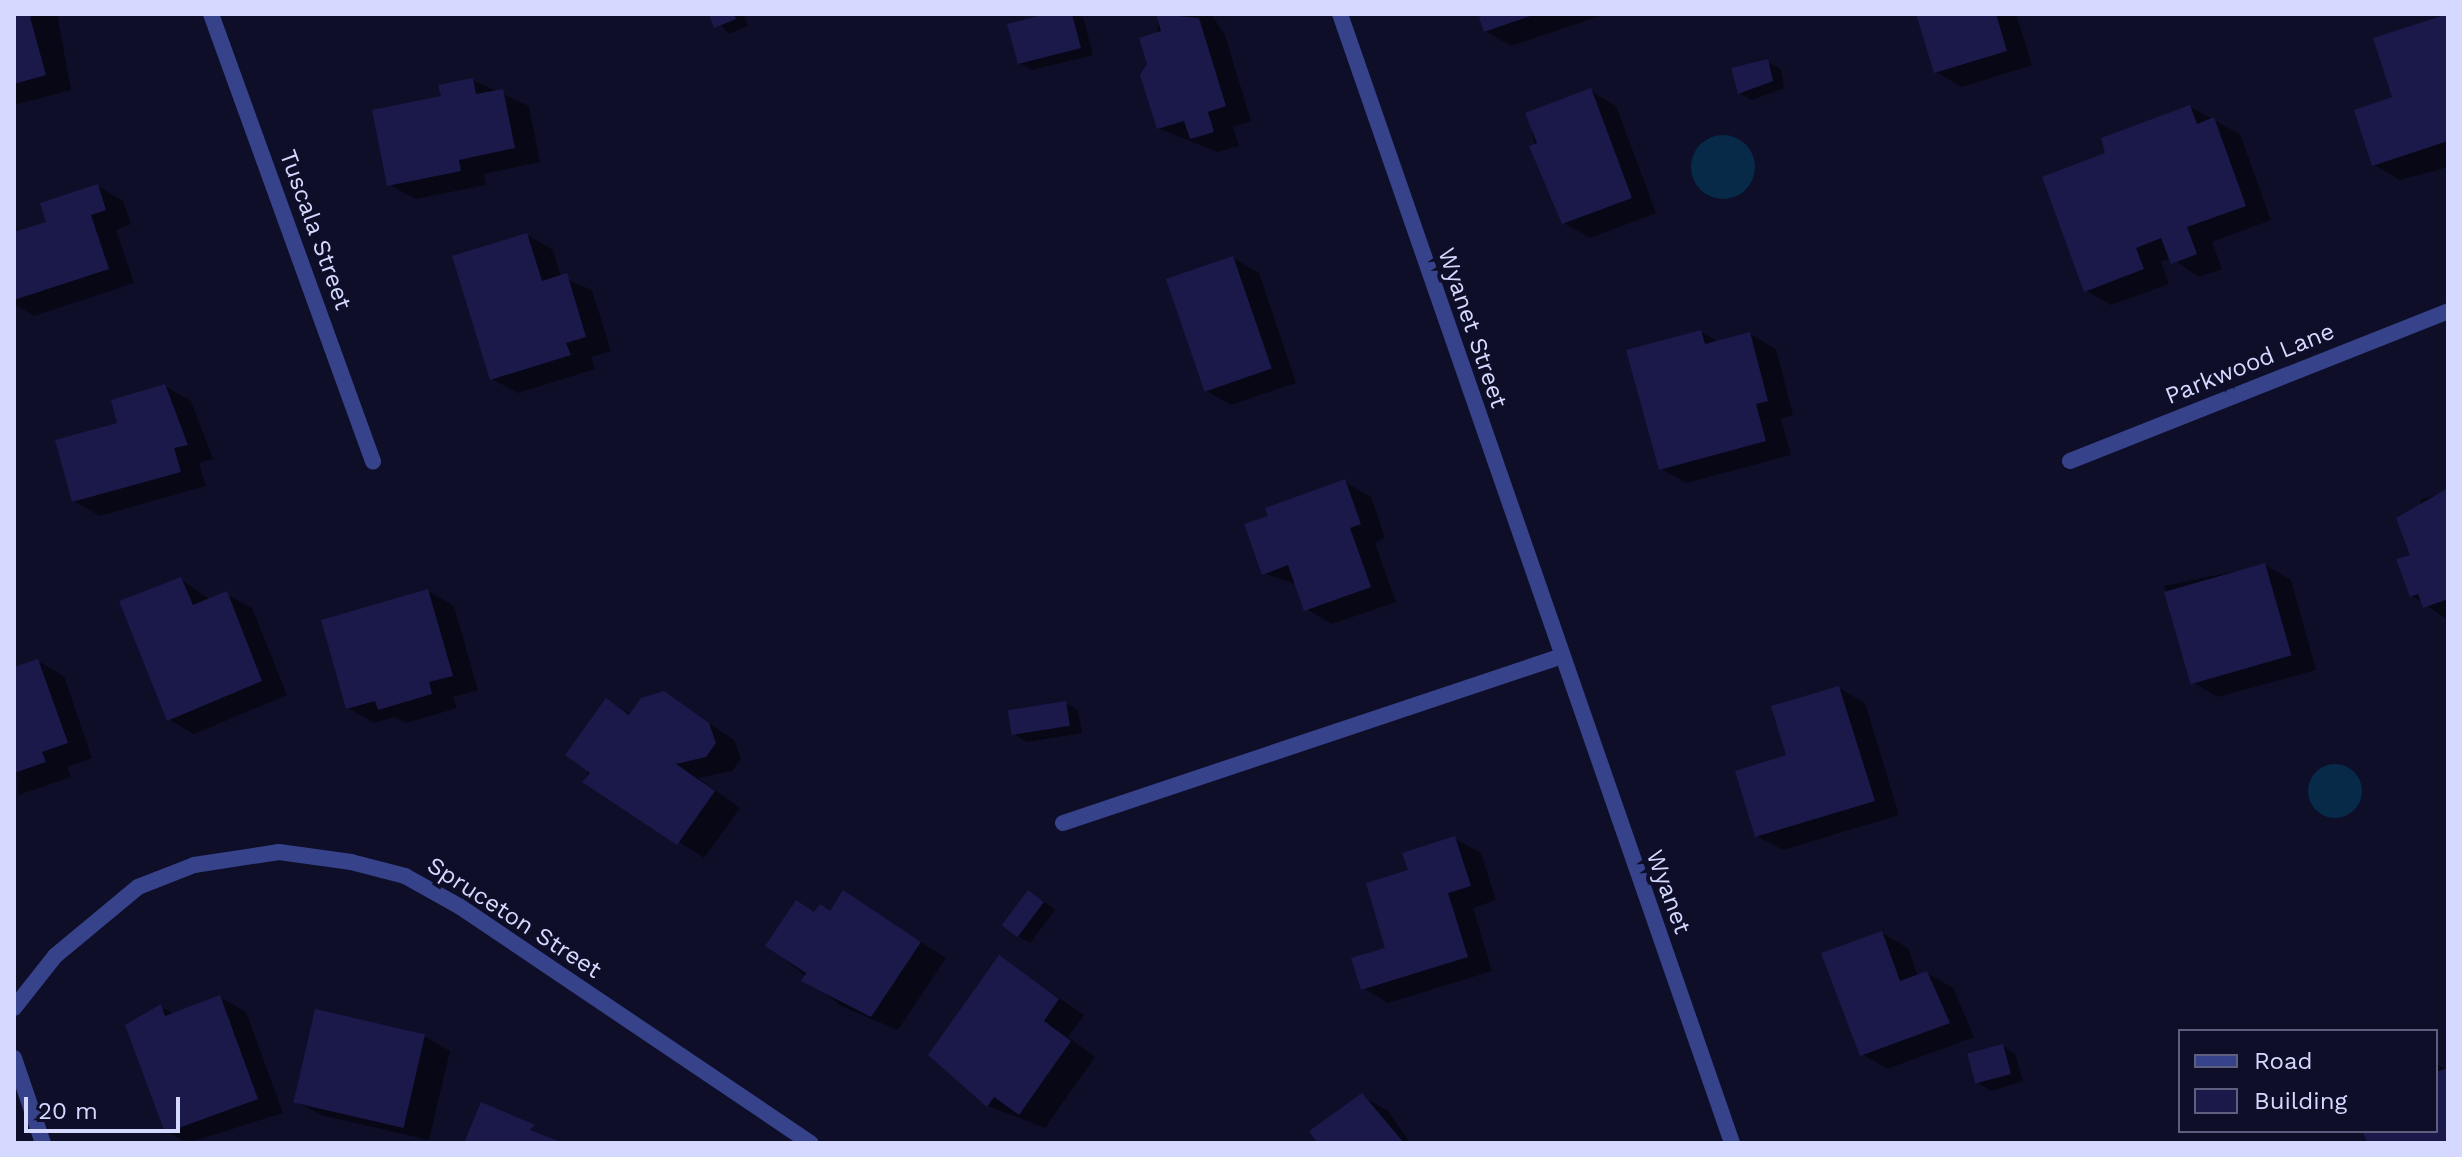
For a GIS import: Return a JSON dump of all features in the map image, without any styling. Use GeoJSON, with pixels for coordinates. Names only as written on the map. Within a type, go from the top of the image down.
{"type":"FeatureCollection","features":[{"type":"Feature","properties":{"kind":"street","name":"Tuscala Street"},"geometry":{"type":"LineString","coordinates":[[211,14],[373,462]]}},
{"type":"Feature","properties":{"kind":"street","name":"Wyanet Street"},"geometry":{"type":"LineString","coordinates":[[1340,14],[1559,657]]}},
{"type":"Feature","properties":{"kind":"street","name":"Parkwood Lane"},"geometry":{"type":"LineString","coordinates":[[2070,461],[2448,311]]}},
{"type":"Feature","properties":{"kind":"street"},"geometry":{"type":"LineString","coordinates":[[1063,823],[1559,657]]}},
{"type":"Feature","properties":{"kind":"street","name":"Wyanet"},"geometry":{"type":"LineString","coordinates":[[1559,657],[1732,1143]]}},
{"type":"Feature","properties":{"kind":"street","name":"Spruceton Street"},"geometry":{"type":"LineString","coordinates":[[14,1008],[55,956],[138,887],[194,865],[279,852],[351,862],[405,876],[459,906],[810,1143]]}},
{"type":"Feature","properties":{"kind":"street"},"geometry":{"type":"LineString","coordinates":[[14,1058],[43,1143]]}},
{"type":"Feature","properties":{"kind":"water"},"geometry":{"type":"Polygon","coordinates":[[[1717,135],[1729,135],[1746,144],[1753,155],[1753,179],[1746,190],[1729,199],[1717,199],[1705,194],[1696,185],[1691,173],[1691,161],[1696,149],[1705,140],[1717,135]]]}},
{"type":"Feature","properties":{"kind":"water"},"geometry":{"type":"Polygon","coordinates":[[[2335,764],[2354,772],[2362,791],[2354,810],[2335,818],[2316,810],[2308,791],[2316,772],[2335,764]]]}},
{"type":"Feature","properties":{"kind":"building"},"geometry":{"type":"Polygon","coordinates":[[[14,14],[38,14],[30,17],[46,75],[14,84],[14,14]]]}},
{"type":"Feature","properties":{"kind":"building"},"geometry":{"type":"Polygon","coordinates":[[[709,14],[734,14],[736,19],[714,28],[709,14]]]}},
{"type":"Feature","properties":{"kind":"building"},"geometry":{"type":"Polygon","coordinates":[[[1046,14],[1072,14],[1081,48],[1018,64],[1007,24],[1046,14]]]}},
{"type":"Feature","properties":{"kind":"building"},"geometry":{"type":"Polygon","coordinates":[[[1156,14],[1199,18],[1226,106],[1208,112],[1214,132],[1190,139],[1184,121],[1157,129],[1140,75],[1147,64],[1139,38],[1161,31],[1156,14]]]}},
{"type":"Feature","properties":{"kind":"building"},"geometry":{"type":"Polygon","coordinates":[[[1486,14],[1536,14],[1484,32],[1479,17],[1486,14]]]}},
{"type":"Feature","properties":{"kind":"building"},"geometry":{"type":"Polygon","coordinates":[[[1916,14],[1996,14],[2007,51],[1934,73],[1916,14]]]}},
{"type":"Feature","properties":{"kind":"building"},"geometry":{"type":"Polygon","coordinates":[[[2448,14],[2448,141],[2372,166],[2354,110],[2392,97],[2373,38],[2448,14]]]}},
{"type":"Feature","properties":{"kind":"building"},"geometry":{"type":"Polygon","coordinates":[[[1768,59],[1773,81],[1738,94],[1731,68],[1768,59]]]}},
{"type":"Feature","properties":{"kind":"building"},"geometry":{"type":"Polygon","coordinates":[[[473,78],[476,94],[503,89],[515,148],[459,160],[461,171],[387,186],[372,110],[441,96],[438,85],[473,78]]]}},
{"type":"Feature","properties":{"kind":"building"},"geometry":{"type":"Polygon","coordinates":[[[1591,88],[1632,198],[1562,224],[1529,146],[1537,143],[1525,113],[1591,88]]]}},
{"type":"Feature","properties":{"kind":"building"},"geometry":{"type":"Polygon","coordinates":[[[2190,105],[2197,124],[2214,117],[2246,206],[2187,227],[2197,254],[2171,264],[2161,238],[2136,248],[2144,269],[2084,292],[2042,177],[2105,153],[2101,138],[2190,105]]]}},
{"type":"Feature","properties":{"kind":"building"},"geometry":{"type":"Polygon","coordinates":[[[98,184],[106,210],[91,215],[109,269],[14,300],[14,232],[46,222],[40,203],[98,184]]]}},
{"type":"Feature","properties":{"kind":"building"},"geometry":{"type":"Polygon","coordinates":[[[527,233],[542,281],[567,273],[586,337],[566,343],[571,355],[490,380],[452,256],[527,233]]]}},
{"type":"Feature","properties":{"kind":"building"},"geometry":{"type":"Polygon","coordinates":[[[1233,256],[1272,369],[1205,392],[1166,279],[1233,256]]]}},
{"type":"Feature","properties":{"kind":"building"},"geometry":{"type":"Polygon","coordinates":[[[1701,330],[1705,344],[1750,332],[1768,401],[1756,404],[1766,441],[1659,470],[1626,350],[1701,330]]]}},
{"type":"Feature","properties":{"kind":"building"},"geometry":{"type":"Polygon","coordinates":[[[165,384],[188,445],[174,448],[181,472],[72,502],[55,440],[117,423],[111,400],[165,384]]]}},
{"type":"Feature","properties":{"kind":"building"},"geometry":{"type":"Polygon","coordinates":[[[1345,479],[1361,524],[1350,528],[1371,587],[1304,611],[1288,565],[1262,575],[1244,524],[1268,516],[1265,508],[1345,479]]]}},
{"type":"Feature","properties":{"kind":"building"},"geometry":{"type":"Polygon","coordinates":[[[2448,488],[2448,599],[2423,608],[2418,594],[2410,597],[2396,559],[2410,555],[2396,518],[2448,488]]]}},
{"type":"Feature","properties":{"kind":"building"},"geometry":{"type":"Polygon","coordinates":[[[2265,563],[2291,655],[2191,684],[2164,592],[2265,563]]]}},
{"type":"Feature","properties":{"kind":"building"},"geometry":{"type":"Polygon","coordinates":[[[181,577],[193,605],[227,591],[262,681],[167,721],[119,601],[181,577]]]}},
{"type":"Feature","properties":{"kind":"building"},"geometry":{"type":"Polygon","coordinates":[[[428,589],[453,676],[429,682],[432,694],[378,710],[375,701],[346,709],[321,620],[428,589]]]}},
{"type":"Feature","properties":{"kind":"building"},"geometry":{"type":"Polygon","coordinates":[[[38,659],[68,743],[42,752],[46,762],[14,773],[14,667],[38,659]]]}},
{"type":"Feature","properties":{"kind":"building"},"geometry":{"type":"Polygon","coordinates":[[[1839,686],[1875,801],[1755,837],[1735,771],[1786,755],[1771,706],[1839,686]]]}},
{"type":"Feature","properties":{"kind":"building"},"geometry":{"type":"Polygon","coordinates":[[[664,691],[709,723],[716,743],[706,757],[676,764],[715,791],[677,845],[582,782],[590,773],[565,755],[606,698],[629,715],[641,698],[664,691]]]}},
{"type":"Feature","properties":{"kind":"building"},"geometry":{"type":"Polygon","coordinates":[[[1066,701],[1070,726],[1012,735],[1008,710],[1066,701]]]}},
{"type":"Feature","properties":{"kind":"building"},"geometry":{"type":"Polygon","coordinates":[[[1455,836],[1471,886],[1448,893],[1468,957],[1361,990],[1351,958],[1385,948],[1366,883],[1408,870],[1402,853],[1455,836]]]}},
{"type":"Feature","properties":{"kind":"building"},"geometry":{"type":"Polygon","coordinates":[[[843,890],[921,942],[871,1017],[801,981],[806,973],[765,946],[796,900],[814,912],[820,904],[830,911],[843,890]]]}},
{"type":"Feature","properties":{"kind":"building"},"geometry":{"type":"Polygon","coordinates":[[[1028,890],[1044,902],[1017,937],[1002,925],[1028,890]]]}},
{"type":"Feature","properties":{"kind":"building"},"geometry":{"type":"Polygon","coordinates":[[[1882,931],[1900,981],[1927,971],[1950,1023],[1860,1056],[1821,953],[1882,931]]]}},
{"type":"Feature","properties":{"kind":"building"},"geometry":{"type":"Polygon","coordinates":[[[999,955],[1059,999],[1044,1021],[1071,1041],[1019,1115],[994,1097],[987,1107],[928,1055],[999,955]]]}},
{"type":"Feature","properties":{"kind":"building"},"geometry":{"type":"Polygon","coordinates":[[[220,995],[258,1099],[165,1133],[125,1025],[161,1004],[165,1016],[220,995]]]}},
{"type":"Feature","properties":{"kind":"building"},"geometry":{"type":"Polygon","coordinates":[[[315,1009],[425,1034],[404,1128],[293,1103],[315,1009]]]}},
{"type":"Feature","properties":{"kind":"building"},"geometry":{"type":"Polygon","coordinates":[[[2003,1044],[2011,1074],[1975,1084],[1967,1054],[2003,1044]]]}},
{"type":"Feature","properties":{"kind":"building"},"geometry":{"type":"Polygon","coordinates":[[[2448,1068],[2448,1143],[2367,1143],[2364,1133],[2438,1133],[2438,1071],[2448,1068]]]}},
{"type":"Feature","properties":{"kind":"building"},"geometry":{"type":"Polygon","coordinates":[[[1362,1093],[1404,1143],[1317,1143],[1309,1131],[1362,1093]]]}},
{"type":"Feature","properties":{"kind":"building"},"geometry":{"type":"Polygon","coordinates":[[[481,1102],[535,1125],[530,1130],[563,1143],[464,1143],[481,1102]]]}}]}
